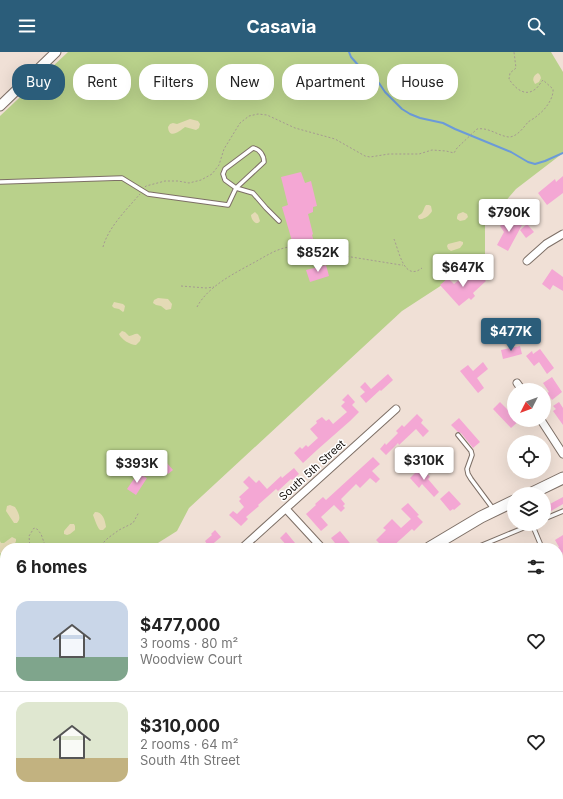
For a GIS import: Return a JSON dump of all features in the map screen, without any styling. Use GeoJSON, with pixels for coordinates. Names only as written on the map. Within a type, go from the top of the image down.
{"type":"FeatureCollection","features":[{"type":"Feature","properties":{"kind":"main road"},"geometry":{"type":"LineString","coordinates":[[544,487],[563,478]]}},
{"type":"Feature","properties":{"kind":"main road"},"geometry":{"type":"LineString","coordinates":[[437,543],[481,517],[507,505]]}},
{"type":"Feature","properties":{"kind":"street"},"geometry":{"type":"LineString","coordinates":[[0,106],[56,52]]}},
{"type":"Feature","properties":{"kind":"street"},"geometry":{"type":"LineString","coordinates":[[528,260],[546,244],[563,234]]}},
{"type":"Feature","properties":{"kind":"street","name":"South 5th Street"},"geometry":{"type":"LineString","coordinates":[[248,543],[396,409]]}},
{"type":"Feature","properties":{"kind":"street"},"geometry":{"type":"LineString","coordinates":[[546,427],[563,454]]}},
{"type":"Feature","properties":{"kind":"street"},"geometry":{"type":"LineString","coordinates":[[286,509],[317,543]]}},
{"type":"Feature","properties":{"kind":"lane"},"geometry":{"type":"LineString","coordinates":[[0,182],[122,178],[148,194],[228,205],[236,188],[264,162],[264,157],[256,148],[253,148],[224,171],[223,174],[225,180],[236,188],[253,193],[279,221]]}},
{"type":"Feature","properties":{"kind":"lane"},"geometry":{"type":"LineString","coordinates":[[458,435],[472,451],[467,469],[468,474],[495,510]]}},
{"type":"Feature","properties":{"kind":"lane"},"geometry":{"type":"LineString","coordinates":[[551,516],[563,511]]}},
{"type":"Feature","properties":{"kind":"lane"},"geometry":{"type":"LineString","coordinates":[[487,543],[515,531]]}},
{"type":"Feature","properties":{"kind":"lane"},"geometry":{"type":"LineString","coordinates":[[535,531],[540,543]]}},
{"type":"Feature","properties":{"kind":"path"},"geometry":{"type":"LineString","coordinates":[[102,247],[110,229],[146,186],[165,181],[189,183],[201,180],[212,174],[219,165],[224,149],[240,123],[249,116],[267,115],[295,128],[335,139],[365,156],[370,157],[389,154],[419,154],[432,150],[446,150],[454,153],[457,148],[477,129],[481,128],[504,136],[514,136],[542,111],[553,96],[554,89],[543,80],[538,87],[528,93],[516,88],[509,79],[510,73],[516,68],[514,52]]}},
{"type":"Feature","properties":{"kind":"path"},"geometry":{"type":"LineString","coordinates":[[394,239],[403,265],[407,269],[414,272],[422,268]]}},
{"type":"Feature","properties":{"kind":"path"},"geometry":{"type":"LineString","coordinates":[[198,307],[205,295],[240,270],[277,250],[289,247],[291,248],[294,259],[299,263],[318,260],[328,261],[345,256],[403,265]]}},
{"type":"Feature","properties":{"kind":"path"},"geometry":{"type":"LineString","coordinates":[[181,286],[206,288],[215,287]]}},
{"type":"Feature","properties":{"kind":"path"},"geometry":{"type":"LineString","coordinates":[[103,543],[108,538],[132,523],[139,512]]}},
{"type":"Feature","properties":{"kind":"path"},"geometry":{"type":"LineString","coordinates":[[30,543],[29,536],[34,528],[41,534],[44,543]]}},
{"type":"Feature","properties":{"kind":"green space"},"geometry":{"type":"Polygon","coordinates":[[[68,52],[551,52],[563,72],[563,153],[516,189],[485,225],[485,257],[402,311],[189,508],[177,531],[158,543],[0,543],[0,116],[17,100],[65,100],[65,64],[55,64],[68,52]]]}},
{"type":"Feature","properties":{"kind":"sand"},"geometry":{"type":"Polygon","coordinates":[[[538,73],[541,78],[539,82],[535,84],[533,78],[538,73]]]}},
{"type":"Feature","properties":{"kind":"sand"},"geometry":{"type":"Polygon","coordinates":[[[190,119],[198,121],[200,124],[199,128],[196,130],[185,127],[178,132],[172,134],[170,133],[168,127],[170,124],[177,124],[190,119]]]}},
{"type":"Feature","properties":{"kind":"sand"},"geometry":{"type":"Polygon","coordinates":[[[426,205],[431,206],[432,211],[427,217],[419,219],[418,216],[422,213],[426,205]]]}},
{"type":"Feature","properties":{"kind":"sand"},"geometry":{"type":"Polygon","coordinates":[[[255,212],[260,221],[258,223],[255,223],[251,217],[251,215],[255,212]]]}},
{"type":"Feature","properties":{"kind":"sand"},"geometry":{"type":"Polygon","coordinates":[[[463,212],[467,214],[468,217],[465,220],[460,221],[457,219],[458,214],[463,212]]]}},
{"type":"Feature","properties":{"kind":"sand"},"geometry":{"type":"Polygon","coordinates":[[[460,241],[463,242],[463,244],[460,248],[451,251],[448,249],[448,244],[460,241]]]}},
{"type":"Feature","properties":{"kind":"sand"},"geometry":{"type":"Polygon","coordinates":[[[158,298],[168,299],[172,304],[171,309],[166,310],[153,303],[154,300],[158,298]]]}},
{"type":"Feature","properties":{"kind":"sand"},"geometry":{"type":"Polygon","coordinates":[[[114,302],[125,306],[123,312],[112,306],[114,302]]]}},
{"type":"Feature","properties":{"kind":"sand"},"geometry":{"type":"Polygon","coordinates":[[[122,331],[129,336],[138,334],[141,337],[140,341],[136,345],[129,343],[119,334],[122,331]]]}},
{"type":"Feature","properties":{"kind":"sand"},"geometry":{"type":"Polygon","coordinates":[[[10,505],[15,507],[18,513],[19,519],[17,523],[14,523],[6,511],[7,506],[10,505]]]}},
{"type":"Feature","properties":{"kind":"sand"},"geometry":{"type":"Polygon","coordinates":[[[95,512],[100,513],[104,519],[106,527],[103,530],[100,530],[97,525],[93,515],[95,512]]]}},
{"type":"Feature","properties":{"kind":"sand"},"geometry":{"type":"Polygon","coordinates":[[[70,524],[74,524],[75,530],[70,534],[64,534],[64,531],[70,524]]]}},
{"type":"Feature","properties":{"kind":"sand"},"geometry":{"type":"Polygon","coordinates":[[[12,537],[16,539],[15,543],[4,543],[12,537]]]}},
{"type":"Feature","properties":{"kind":"building"},"geometry":{"type":"Polygon","coordinates":[[[301,172],[305,183],[311,181],[317,206],[313,207],[313,212],[308,214],[317,252],[304,256],[298,239],[292,241],[282,207],[288,205],[281,177],[301,172]]]}},
{"type":"Feature","properties":{"kind":"building"},"geometry":{"type":"Polygon","coordinates":[[[563,176],[563,193],[547,205],[538,193],[555,179],[556,182],[563,176]]]}},
{"type":"Feature","properties":{"kind":"building"},"geometry":{"type":"Polygon","coordinates":[[[512,215],[522,225],[508,251],[497,245],[504,232],[500,226],[512,215]]]}},
{"type":"Feature","properties":{"kind":"building"},"geometry":{"type":"Polygon","coordinates":[[[527,224],[534,232],[526,238],[520,230],[527,224]]]}},
{"type":"Feature","properties":{"kind":"building"},"geometry":{"type":"Polygon","coordinates":[[[326,265],[329,276],[310,282],[306,270],[326,265]]]}},
{"type":"Feature","properties":{"kind":"building"},"geometry":{"type":"Polygon","coordinates":[[[552,269],[563,277],[563,291],[553,285],[550,290],[542,284],[552,269]]]}},
{"type":"Feature","properties":{"kind":"building"},"geometry":{"type":"Polygon","coordinates":[[[476,271],[486,281],[473,293],[475,296],[471,300],[469,298],[459,306],[440,285],[448,278],[454,284],[466,274],[469,277],[476,271]]]}},
{"type":"Feature","properties":{"kind":"building"},"geometry":{"type":"Polygon","coordinates":[[[520,346],[522,354],[503,359],[501,350],[520,346]]]}},
{"type":"Feature","properties":{"kind":"building"},"geometry":{"type":"Polygon","coordinates":[[[540,349],[554,368],[547,374],[539,362],[534,366],[526,356],[532,351],[533,354],[540,349]]]}},
{"type":"Feature","properties":{"kind":"building"},"geometry":{"type":"Polygon","coordinates":[[[483,362],[488,369],[477,378],[484,388],[478,393],[460,371],[468,365],[473,371],[483,362]]]}},
{"type":"Feature","properties":{"kind":"building"},"geometry":{"type":"Polygon","coordinates":[[[388,374],[393,380],[366,403],[360,396],[365,392],[360,387],[365,382],[371,389],[388,374]]]}},
{"type":"Feature","properties":{"kind":"building"},"geometry":{"type":"Polygon","coordinates":[[[552,377],[562,392],[552,400],[551,383],[543,383],[552,377]]]}},
{"type":"Feature","properties":{"kind":"building"},"geometry":{"type":"Polygon","coordinates":[[[348,394],[355,402],[352,405],[359,412],[303,463],[294,453],[300,447],[302,449],[306,445],[308,447],[318,438],[310,429],[317,423],[316,421],[322,417],[326,421],[329,419],[333,424],[347,412],[341,406],[345,402],[342,400],[348,394]]]}},
{"type":"Feature","properties":{"kind":"building"},"geometry":{"type":"Polygon","coordinates":[[[500,402],[507,409],[507,424],[493,409],[500,402]]]}},
{"type":"Feature","properties":{"kind":"building"},"geometry":{"type":"Polygon","coordinates":[[[559,402],[563,408],[563,425],[553,411],[556,409],[553,406],[559,402]]]}},
{"type":"Feature","properties":{"kind":"building"},"geometry":{"type":"Polygon","coordinates":[[[417,414],[423,420],[421,423],[429,431],[423,437],[416,429],[399,445],[398,443],[386,455],[380,449],[398,433],[396,431],[402,425],[404,427],[417,414]]]}},
{"type":"Feature","properties":{"kind":"building"},"geometry":{"type":"Polygon","coordinates":[[[459,418],[480,442],[473,448],[461,433],[451,425],[459,418]]]}},
{"type":"Feature","properties":{"kind":"building"},"geometry":{"type":"Polygon","coordinates":[[[373,457],[380,464],[372,471],[380,479],[376,483],[370,478],[360,488],[356,484],[341,499],[345,504],[343,506],[345,508],[341,512],[334,505],[321,517],[328,525],[321,531],[306,514],[323,497],[326,500],[373,457]]]}},
{"type":"Feature","properties":{"kind":"building"},"geometry":{"type":"Polygon","coordinates":[[[166,462],[173,470],[168,474],[162,466],[166,462]]]}},
{"type":"Feature","properties":{"kind":"building"},"geometry":{"type":"Polygon","coordinates":[[[421,467],[430,477],[428,479],[439,492],[434,497],[422,484],[419,488],[410,478],[421,467]]]}},
{"type":"Feature","properties":{"kind":"building"},"geometry":{"type":"Polygon","coordinates":[[[294,468],[299,474],[278,491],[276,489],[258,505],[259,506],[246,517],[248,519],[241,526],[229,515],[233,511],[237,514],[244,507],[239,501],[241,499],[239,497],[249,488],[243,482],[249,476],[256,483],[259,480],[267,489],[281,476],[282,478],[294,468]]]}},
{"type":"Feature","properties":{"kind":"building"},"geometry":{"type":"Polygon","coordinates":[[[138,473],[147,478],[136,495],[127,489],[138,473]]]}},
{"type":"Feature","properties":{"kind":"building"},"geometry":{"type":"Polygon","coordinates":[[[449,491],[461,504],[454,510],[453,509],[450,511],[440,499],[449,491]]]}},
{"type":"Feature","properties":{"kind":"building"},"geometry":{"type":"Polygon","coordinates":[[[563,497],[563,504],[551,511],[551,503],[563,497]]]}},
{"type":"Feature","properties":{"kind":"building"},"geometry":{"type":"Polygon","coordinates":[[[408,503],[423,522],[414,531],[412,529],[397,543],[379,543],[376,540],[386,530],[383,528],[392,519],[401,528],[411,519],[401,509],[408,503]]]}},
{"type":"Feature","properties":{"kind":"building"},"geometry":{"type":"Polygon","coordinates":[[[215,530],[221,537],[214,543],[206,543],[205,541],[212,535],[211,534],[215,530]]]}},
{"type":"Feature","properties":{"kind":"building"},"geometry":{"type":"Polygon","coordinates":[[[340,531],[350,543],[335,543],[331,538],[340,531]]]}},
{"type":"Feature","properties":{"kind":"building"},"geometry":{"type":"Polygon","coordinates":[[[286,532],[295,543],[284,543],[280,538],[286,532]]]}},
{"type":"Feature","properties":{"kind":"building"},"geometry":{"type":"Polygon","coordinates":[[[563,535],[563,543],[557,543],[555,540],[563,535]]]}},
{"type":"Feature","properties":{"kind":"waterway"},"geometry":{"type":"LineString","coordinates":[[349,52],[351,57],[367,75],[379,83],[385,92],[402,109],[410,114],[420,118],[443,123],[535,164],[563,153]]}}]}
